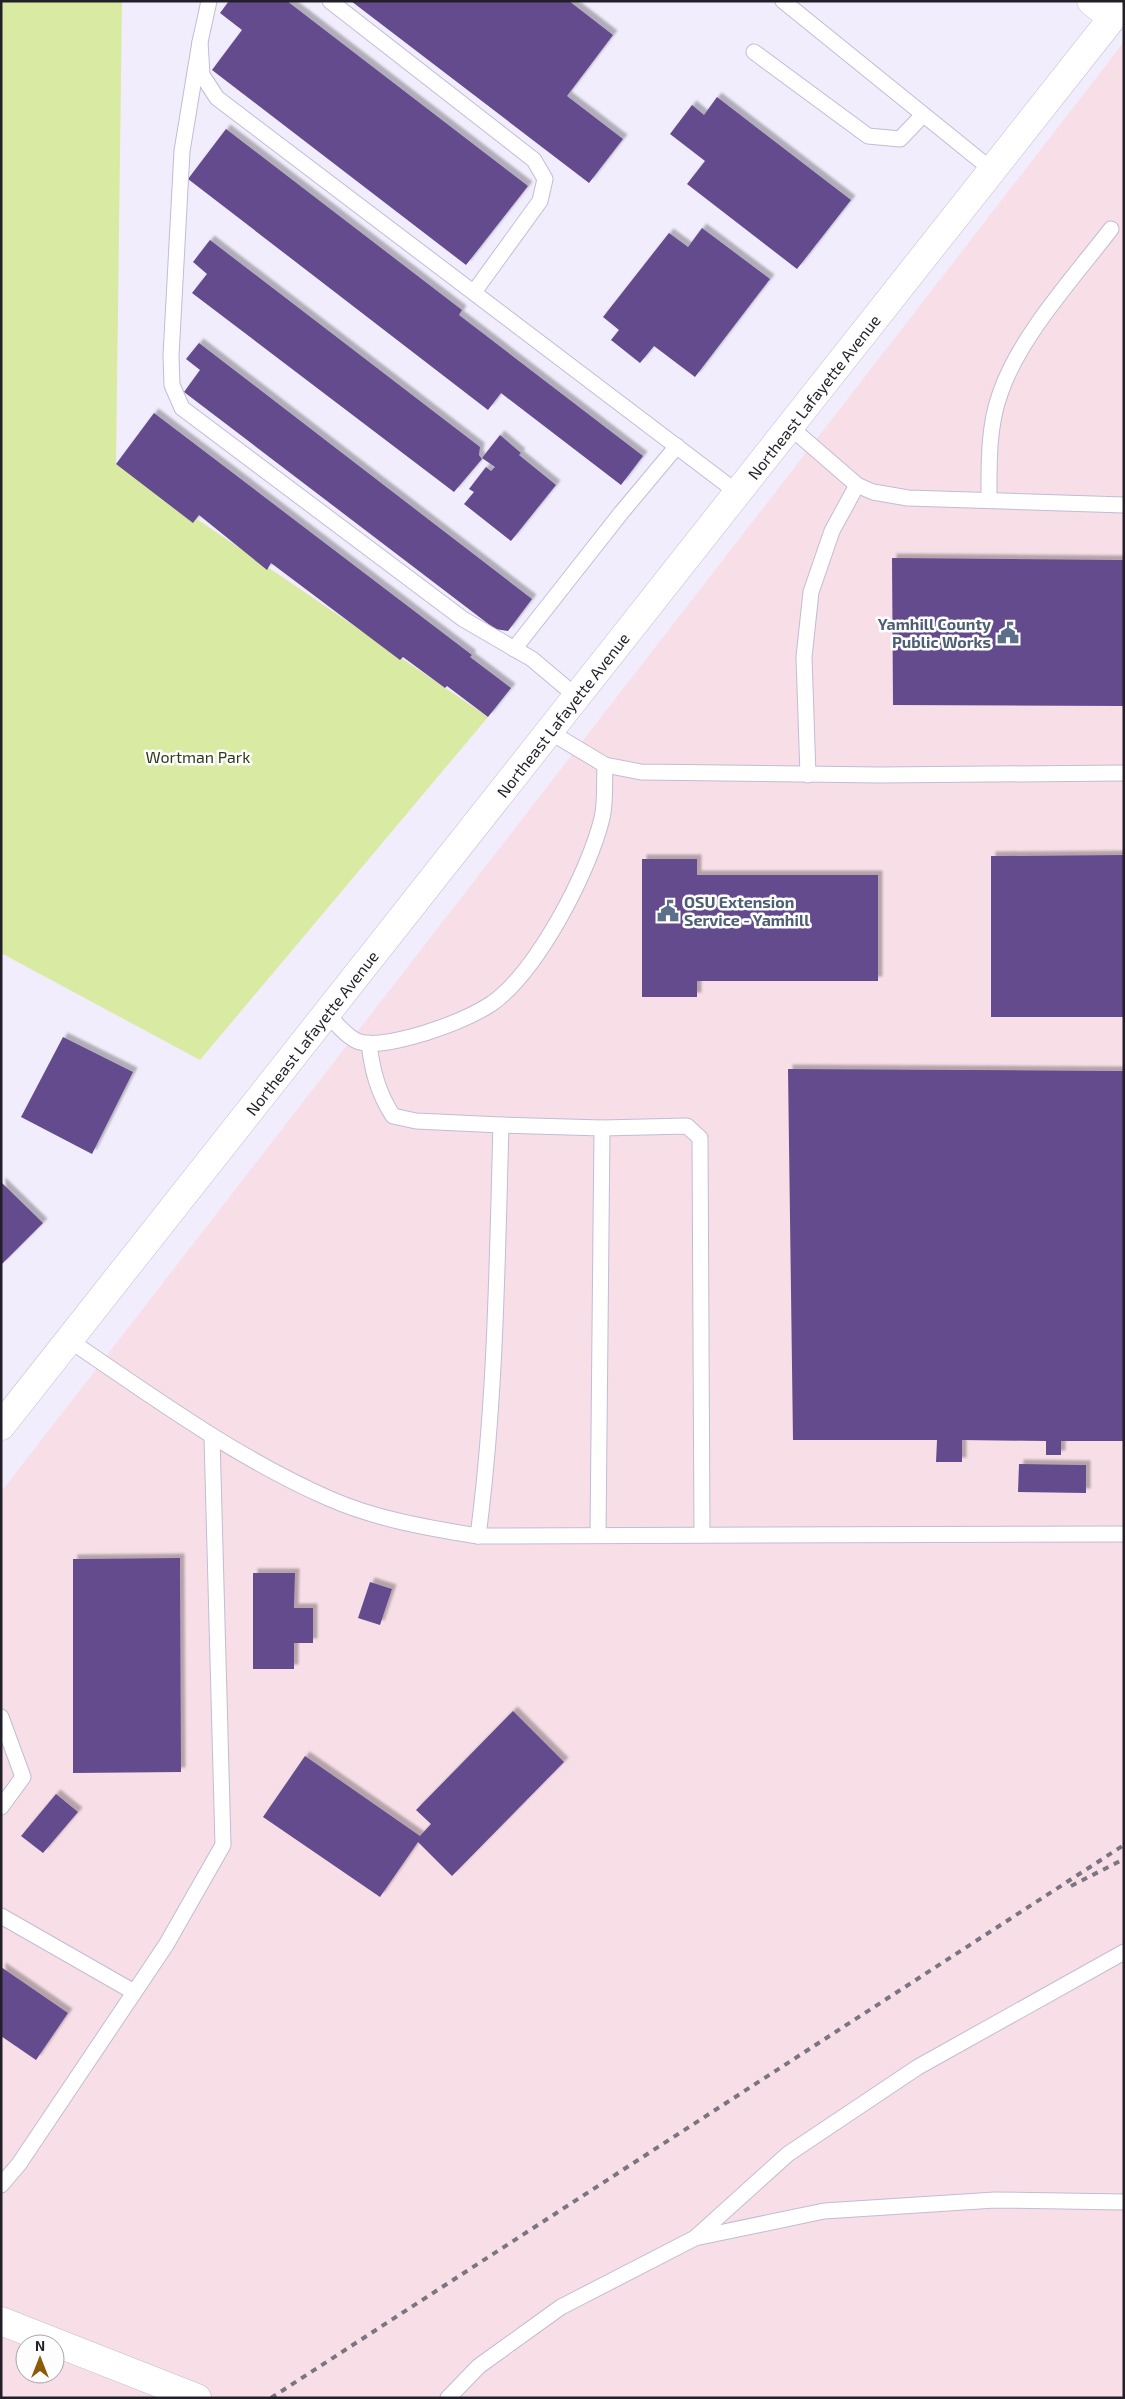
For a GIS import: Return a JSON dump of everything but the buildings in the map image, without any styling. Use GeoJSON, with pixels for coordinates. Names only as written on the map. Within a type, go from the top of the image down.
{"type":"FeatureCollection","features":[{"type":"Feature","properties":{"kind":"main road"},"geometry":{"type":"LineString","coordinates":[[1091,1],[1118,10]]}},
{"type":"Feature","properties":{"kind":"main road","name":"Northeast Lafayette Avenue"},"geometry":{"type":"LineString","coordinates":[[1,1426],[1118,10]]}},
{"type":"Feature","properties":{"kind":"main road"},"geometry":{"type":"LineString","coordinates":[[1,2321],[197,2398]]}},
{"type":"Feature","properties":{"kind":"lane"},"geometry":{"type":"LineString","coordinates":[[209,1],[200,42],[182,151],[171,356],[172,385],[182,408],[463,619],[532,659],[577,697]]}},
{"type":"Feature","properties":{"kind":"lane"},"geometry":{"type":"LineString","coordinates":[[330,1],[534,160],[545,179],[540,202],[474,292]]}},
{"type":"Feature","properties":{"kind":"lane"},"geometry":{"type":"LineString","coordinates":[[783,1],[992,170]]}},
{"type":"Feature","properties":{"kind":"lane"},"geometry":{"type":"LineString","coordinates":[[200,42],[202,75],[217,98],[738,493]]}},
{"type":"Feature","properties":{"kind":"lane"},"geometry":{"type":"LineString","coordinates":[[754,52],[868,136],[900,139],[923,115]]}},
{"type":"Feature","properties":{"kind":"lane"},"geometry":{"type":"LineString","coordinates":[[989,500],[990,441],[999,394],[1021,347],[1111,229]]}},
{"type":"Feature","properties":{"kind":"lane"},"geometry":{"type":"LineString","coordinates":[[790,427],[856,485],[873,492],[908,498],[1124,505]]}},
{"type":"Feature","properties":{"kind":"lane"},"geometry":{"type":"LineString","coordinates":[[514,649],[621,513],[677,446]]}},
{"type":"Feature","properties":{"kind":"lane"},"geometry":{"type":"LineString","coordinates":[[808,774],[804,657],[811,592],[832,531],[856,485]]}},
{"type":"Feature","properties":{"kind":"lane"},"geometry":{"type":"LineString","coordinates":[[550,732],[605,765],[641,772],[808,774],[1124,773]]}},
{"type":"Feature","properties":{"kind":"lane"},"geometry":{"type":"LineString","coordinates":[[326,1014],[355,1040],[369,1043],[409,1038],[439,1028],[491,1003],[511,986],[540,950],[580,879],[602,816],[605,765]]}},
{"type":"Feature","properties":{"kind":"lane"},"geometry":{"type":"LineString","coordinates":[[369,1043],[382,1100],[393,1116],[416,1121],[501,1125],[602,1128],[687,1126],[700,1138],[702,1535]]}},
{"type":"Feature","properties":{"kind":"lane"},"geometry":{"type":"LineString","coordinates":[[478,1536],[488,1464],[494,1383],[501,1125]]}},
{"type":"Feature","properties":{"kind":"lane"},"geometry":{"type":"LineString","coordinates":[[598,1535],[602,1128]]}},
{"type":"Feature","properties":{"kind":"lane"},"geometry":{"type":"LineString","coordinates":[[69,1340],[212,1437],[329,1498],[410,1525],[478,1536],[1124,1534]]}},
{"type":"Feature","properties":{"kind":"lane"},"geometry":{"type":"LineString","coordinates":[[1,2185],[19,2164],[166,1945],[223,1845],[212,1437]]}},
{"type":"Feature","properties":{"kind":"lane"},"geometry":{"type":"LineString","coordinates":[[1,1717],[23,1777],[1,1807]]}},
{"type":"Feature","properties":{"kind":"lane"},"geometry":{"type":"LineString","coordinates":[[1,1916],[134,1992]]}},
{"type":"Feature","properties":{"kind":"lane"},"geometry":{"type":"LineString","coordinates":[[448,2398],[479,2366],[561,2307],[695,2238],[788,2154],[918,2067],[1124,1952]]}},
{"type":"Feature","properties":{"kind":"lane"},"geometry":{"type":"LineString","coordinates":[[695,2238],[824,2211],[995,2200],[1124,2202]]}},
{"type":"Feature","properties":{"kind":"shaded area"},"geometry":{"type":"Polygon","coordinates":[[[1124,42],[1124,2398],[1,2398],[1,1492],[1124,42]]]}},
{"type":"Feature","properties":{"kind":"green space","name":"Wortman Park"},"geometry":{"type":"Polygon","coordinates":[[[1,1],[122,1],[116,464],[488,717],[200,1060],[1,953],[1,1]]]}},
{"type":"Feature","properties":{"kind":"railway"},"geometry":{"type":"LineString","coordinates":[[271,2398],[1124,1845]]}},
{"type":"Feature","properties":{"kind":"railway"},"geometry":{"type":"LineString","coordinates":[[1071,1886],[1124,1859]]}},
{"type":"Feature","properties":{"kind":"place","name":"Yamhill County Public Works"},"geometry":{"type":"Point","coordinates":[1008,633]}},
{"type":"Feature","properties":{"kind":"place","name":"OSU Extension Service - Yamhill"},"geometry":{"type":"Point","coordinates":[668,911]}}]}
